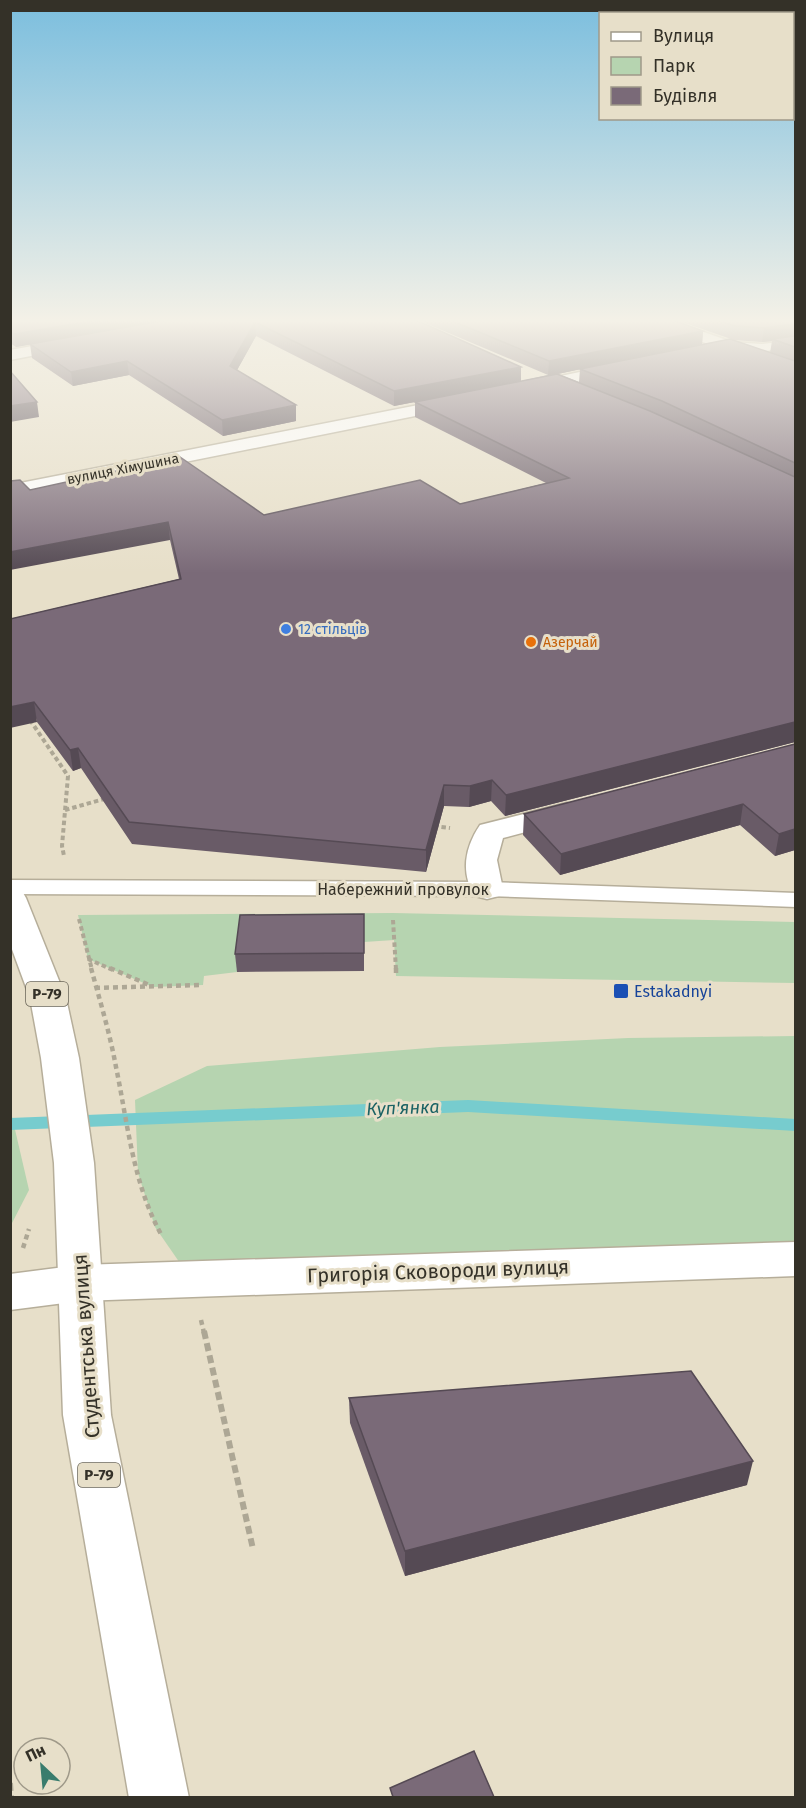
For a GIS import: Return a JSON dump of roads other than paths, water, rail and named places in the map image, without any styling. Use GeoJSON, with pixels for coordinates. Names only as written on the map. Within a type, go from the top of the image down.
{"type":"FeatureCollection","features":[{"type":"Feature","properties":{"kind":"street","name":"вулиця Хімушина"},"geometry":{"type":"LineString","coordinates":[[10,491],[449,404]]}},
{"type":"Feature","properties":{"kind":"street"},"geometry":{"type":"LineString","coordinates":[[487,890],[481,863],[482,848],[491,831],[593,805]]}},
{"type":"Feature","properties":{"kind":"street","name":"Студентська вулиця"},"geometry":{"type":"LineString","coordinates":[[10,898],[48,998],[71,1149],[87,1415],[159,1797]]}},
{"type":"Feature","properties":{"kind":"street","name":"Григорія Сковороди вулиця"},"geometry":{"type":"LineString","coordinates":[[10,1292],[80,1283],[795,1259]]}},
{"type":"Feature","properties":{"kind":"lane","name":"Набережний провулок"},"geometry":{"type":"LineString","coordinates":[[10,887],[487,890],[795,900]]}},
{"type":"Feature","properties":{"kind":"waterway","name":"Куп'янка"},"geometry":{"type":"LineString","coordinates":[[10,1124],[468,1106],[796,1125]]}},
{"type":"Feature","properties":{"kind":"place","name":"12 стільців"},"geometry":{"type":"Point","coordinates":[286,629]}},
{"type":"Feature","properties":{"kind":"place","name":"Азерчай"},"geometry":{"type":"Point","coordinates":[531,642]}},
{"type":"Feature","properties":{"kind":"place","name":"Estakadnyi"},"geometry":{"type":"Point","coordinates":[621,991]}}]}
